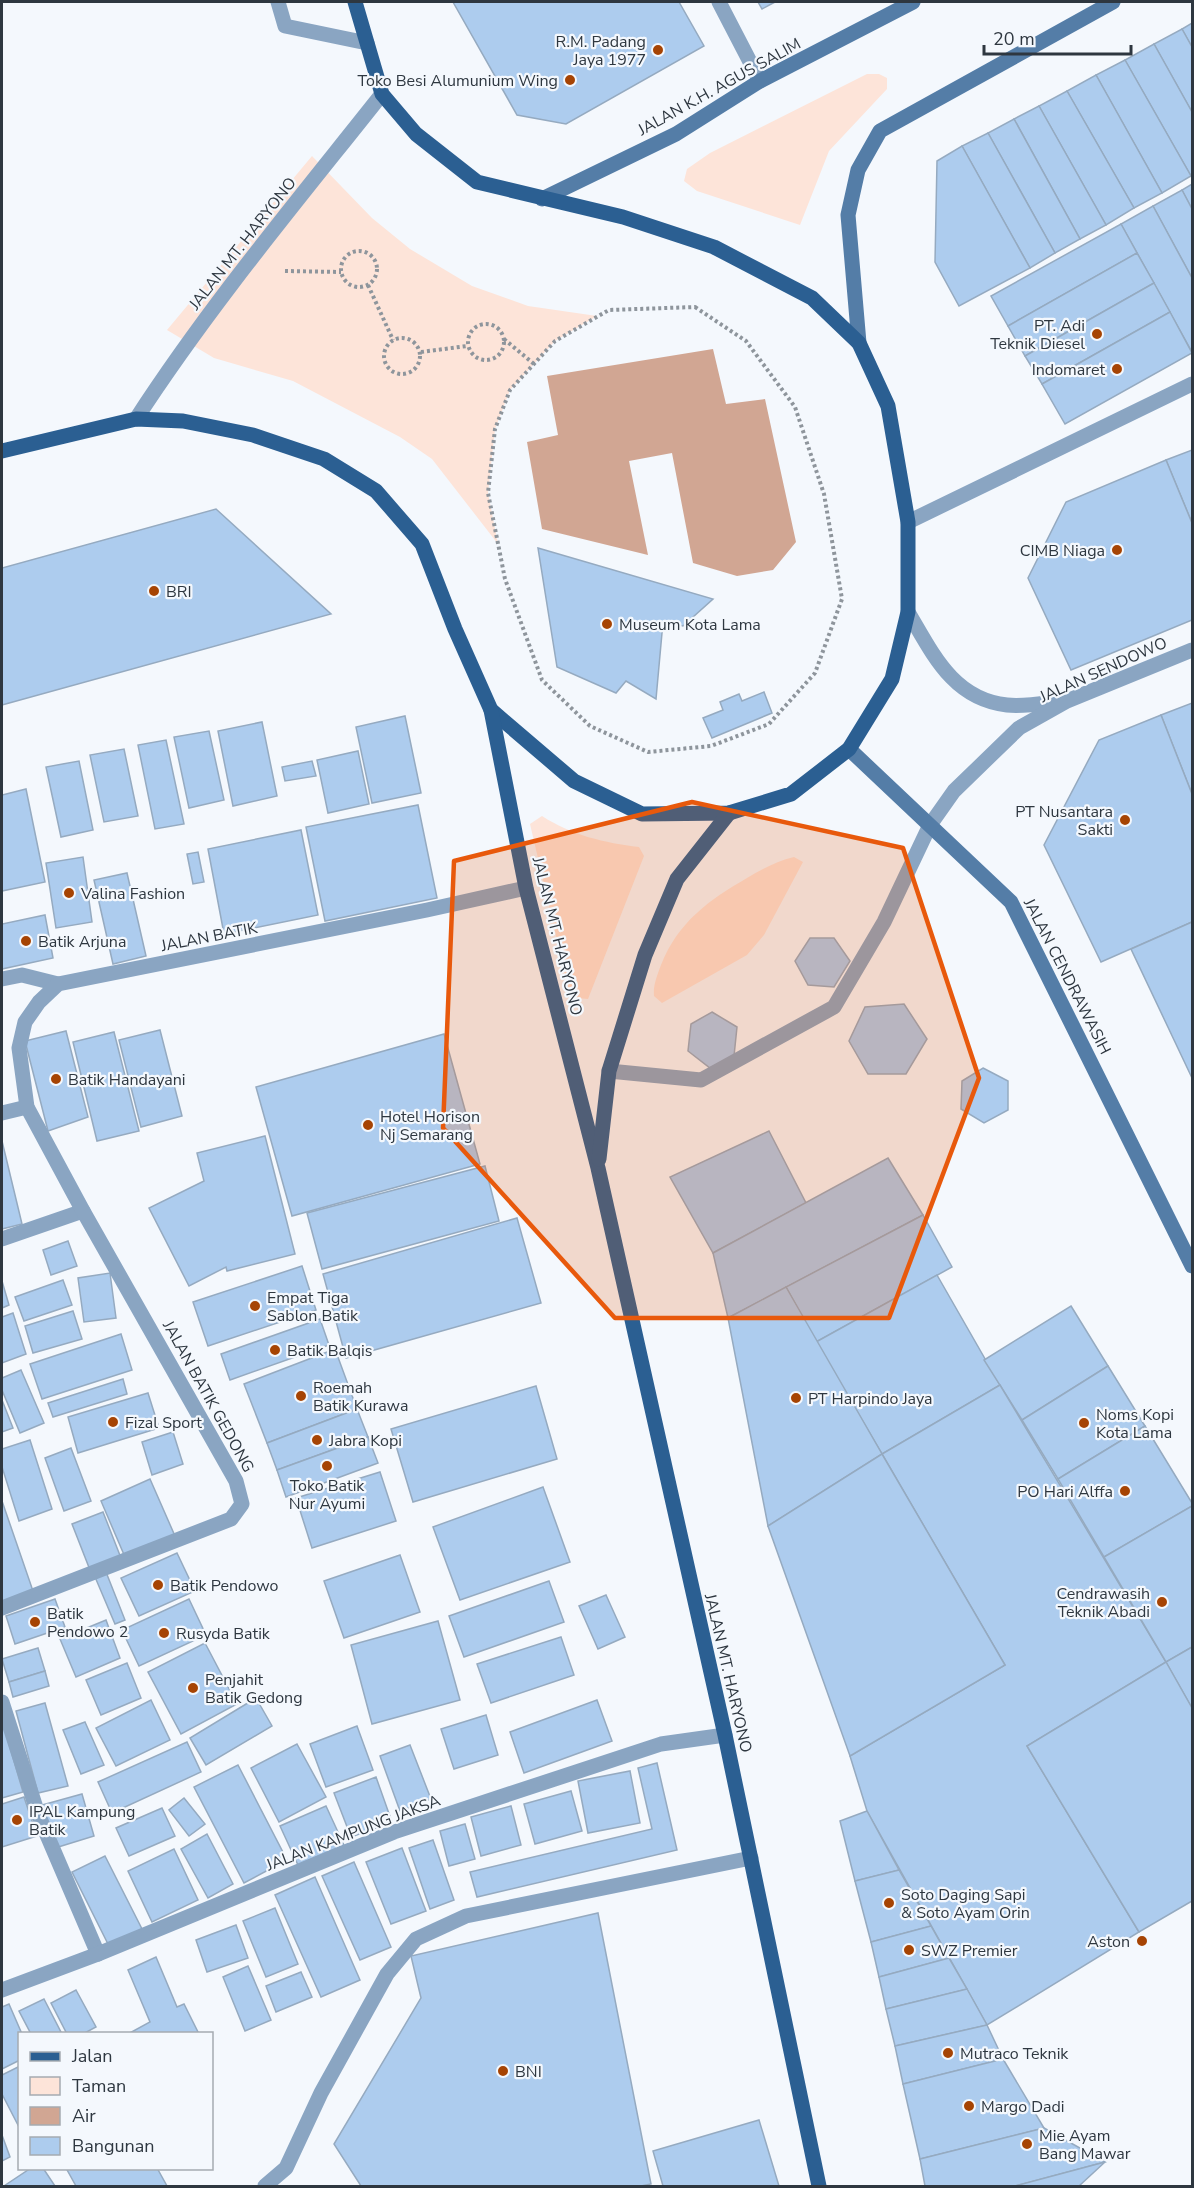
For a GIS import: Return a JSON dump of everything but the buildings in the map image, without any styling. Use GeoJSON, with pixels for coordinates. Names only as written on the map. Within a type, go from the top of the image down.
{"type":"FeatureCollection","features":[{"type":"Feature","properties":{"kind":"main road","name":"JALAN K.H. AGUS SALIM"},"geometry":{"type":"LineString","coordinates":[[542,199],[676,134],[760,81],[913,2]]}},
{"type":"Feature","properties":{"kind":"main road"},"geometry":{"type":"LineString","coordinates":[[2,451],[136,419],[183,421],[254,435],[324,459],[376,491],[422,544],[455,629],[491,710],[574,781],[642,814],[729,813],[790,794],[849,749],[892,679],[908,612],[908,522],[888,406],[859,343],[849,215],[858,170],[880,131],[1113,2]]}},
{"type":"Feature","properties":{"kind":"main road"},"geometry":{"type":"LineString","coordinates":[[359,4],[367,43],[382,94],[416,134],[477,182],[623,217],[714,247],[812,298],[859,343]]}},
{"type":"Feature","properties":{"kind":"main road","name":"JALAN MT. HARYONO"},"geometry":{"type":"LineString","coordinates":[[491,710],[526,888],[598,1168],[725,1735],[819,2187]]}},
{"type":"Feature","properties":{"kind":"main road","name":"JALAN CENDRAWASIH"},"geometry":{"type":"LineString","coordinates":[[849,749],[1011,902],[1192,1266]]}},
{"type":"Feature","properties":{"kind":"main road","name":"JALAN MT. HARYONO"},"geometry":{"type":"LineString","coordinates":[[598,1168],[609,1071],[645,955],[677,879],[729,813]]}},
{"type":"Feature","properties":{"kind":"street"},"geometry":{"type":"LineString","coordinates":[[278,2],[285,26],[367,43]]}},
{"type":"Feature","properties":{"kind":"street"},"geometry":{"type":"LineString","coordinates":[[719,2],[760,81]]}},
{"type":"Feature","properties":{"kind":"street","name":"JALAN MT. HARYONO"},"geometry":{"type":"LineString","coordinates":[[136,419],[167,371],[240,273],[382,94]]}},
{"type":"Feature","properties":{"kind":"street"},"geometry":{"type":"LineString","coordinates":[[908,522],[1192,384]]}},
{"type":"Feature","properties":{"kind":"street"},"geometry":{"type":"LineString","coordinates":[[908,612],[942,668],[975,697],[1008,705],[1067,701]]}},
{"type":"Feature","properties":{"kind":"street","name":"JALAN SENDOWO"},"geometry":{"type":"LineString","coordinates":[[609,1071],[701,1080],[834,1007],[884,922],[930,825],[954,790],[1019,728],[1067,701],[1192,650]]}},
{"type":"Feature","properties":{"kind":"street","name":"JALAN BATIK"},"geometry":{"type":"LineString","coordinates":[[58,984],[526,888]]}},
{"type":"Feature","properties":{"kind":"street"},"geometry":{"type":"LineString","coordinates":[[2,979],[22,975],[58,984]]}},
{"type":"Feature","properties":{"kind":"street"},"geometry":{"type":"LineString","coordinates":[[2,1113],[27,1107],[19,1048],[25,1022],[39,1002],[58,984]]}},
{"type":"Feature","properties":{"kind":"street","name":"JALAN BATIK GEDONG"},"geometry":{"type":"LineString","coordinates":[[2,1608],[231,1519],[242,1504],[236,1481],[83,1211],[27,1107]]}},
{"type":"Feature","properties":{"kind":"street"},"geometry":{"type":"LineString","coordinates":[[2,1239],[83,1211]]}},
{"type":"Feature","properties":{"kind":"street"},"geometry":{"type":"LineString","coordinates":[[2,1702],[38,1814],[98,1954]]}},
{"type":"Feature","properties":{"kind":"street","name":"JALAN KAMPUNG JAKSA"},"geometry":{"type":"LineString","coordinates":[[2,1990],[98,1954],[394,1832],[661,1744],[725,1735]]}},
{"type":"Feature","properties":{"kind":"street"},"geometry":{"type":"LineString","coordinates":[[265,2187],[286,2168],[321,2093],[387,1974],[416,1938],[466,1916],[751,1858]]}},
{"type":"Feature","properties":{"kind":"path"},"geometry":{"type":"LineString","coordinates":[[361,250],[372,255],[378,265],[376,276],[368,285],[357,287],[347,283],[341,272],[343,261],[350,253],[361,250]]}},
{"type":"Feature","properties":{"kind":"path"},"geometry":{"type":"LineString","coordinates":[[240,273],[294,270],[341,272]]}},
{"type":"Feature","properties":{"kind":"path"},"geometry":{"type":"LineString","coordinates":[[368,285],[393,340]]}},
{"type":"Feature","properties":{"kind":"path"},"geometry":{"type":"LineString","coordinates":[[695,307],[747,341],[795,407],[824,494],[842,599],[815,674],[770,724],[711,746],[648,752],[590,726],[542,680],[505,579],[488,493],[495,429],[510,390],[534,364],[555,341],[609,310],[695,307]]}},
{"type":"Feature","properties":{"kind":"path"},"geometry":{"type":"LineString","coordinates":[[504,339],[502,351],[495,359],[484,361],[474,356],[467,346],[469,335],[477,327],[492,325],[500,331],[504,339],[534,364]]}},
{"type":"Feature","properties":{"kind":"path"},"geometry":{"type":"LineString","coordinates":[[404,338],[415,343],[420,352],[419,363],[412,372],[400,375],[390,370],[384,360],[386,348],[393,340],[404,338]]}},
{"type":"Feature","properties":{"kind":"path"},"geometry":{"type":"LineString","coordinates":[[420,352],[467,346]]}},
{"type":"Feature","properties":{"kind":"highlighted area"},"geometry":{"type":"Polygon","coordinates":[[[692,802],[903,848],[979,1078],[889,1318],[615,1318],[443,1128],[454,861],[692,802]]]}},
{"type":"Feature","properties":{"kind":"green space"},"geometry":{"type":"Polygon","coordinates":[[[867,74],[879,74],[887,78],[887,89],[829,151],[800,225],[697,191],[684,181],[687,169],[710,153],[867,74]]]}},
{"type":"Feature","properties":{"kind":"green space"},"geometry":{"type":"Polygon","coordinates":[[[312,156],[372,218],[410,249],[472,286],[528,306],[597,316],[555,341],[510,390],[495,429],[488,493],[498,544],[432,459],[400,437],[293,381],[214,358],[167,330],[312,156]]]}},
{"type":"Feature","properties":{"kind":"green space"},"geometry":{"type":"Polygon","coordinates":[[[542,816],[553,823],[589,837],[639,847],[644,856],[588,999],[577,998],[568,987],[530,824],[542,816]]]}},
{"type":"Feature","properties":{"kind":"green space"},"geometry":{"type":"Polygon","coordinates":[[[794,857],[803,862],[764,935],[747,955],[662,1003],[654,996],[657,977],[668,950],[676,936],[696,914],[720,895],[753,875],[794,857]]]}},
{"type":"Feature","properties":{"kind":"water"},"geometry":{"type":"Polygon","coordinates":[[[713,349],[726,404],[765,399],[796,542],[773,570],[737,576],[693,563],[672,453],[629,461],[648,555],[542,529],[527,442],[558,435],[547,376],[713,349]]]}},
{"type":"Feature","properties":{"kind":"place","name":"R.M. Padang Jaya 1977"},"geometry":{"type":"Point","coordinates":[658,50]}},
{"type":"Feature","properties":{"kind":"place","name":"Toko Besi Alumunium Wing"},"geometry":{"type":"Point","coordinates":[570,80]}},
{"type":"Feature","properties":{"kind":"place","name":"PT. Adi Teknik Diesel"},"geometry":{"type":"Point","coordinates":[1097,334]}},
{"type":"Feature","properties":{"kind":"place","name":"Indomaret"},"geometry":{"type":"Point","coordinates":[1117,369]}},
{"type":"Feature","properties":{"kind":"place","name":"CIMB Niaga"},"geometry":{"type":"Point","coordinates":[1117,550]}},
{"type":"Feature","properties":{"kind":"place","name":"BRI"},"geometry":{"type":"Point","coordinates":[154,591]}},
{"type":"Feature","properties":{"kind":"place","name":"Museum Kota Lama"},"geometry":{"type":"Point","coordinates":[607,624]}},
{"type":"Feature","properties":{"kind":"place","name":"PT Nusantara Sakti"},"geometry":{"type":"Point","coordinates":[1125,820]}},
{"type":"Feature","properties":{"kind":"place","name":"Valina Fashion"},"geometry":{"type":"Point","coordinates":[69,893]}},
{"type":"Feature","properties":{"kind":"place","name":"Batik Arjuna"},"geometry":{"type":"Point","coordinates":[26,941]}},
{"type":"Feature","properties":{"kind":"place","name":"Batik Handayani"},"geometry":{"type":"Point","coordinates":[56,1079]}},
{"type":"Feature","properties":{"kind":"place","name":"Hotel Horison Nj Semarang"},"geometry":{"type":"Point","coordinates":[368,1125]}},
{"type":"Feature","properties":{"kind":"place","name":"Empat Tiga Sablon Batik"},"geometry":{"type":"Point","coordinates":[255,1306]}},
{"type":"Feature","properties":{"kind":"place","name":"Batik Balqis"},"geometry":{"type":"Point","coordinates":[275,1350]}},
{"type":"Feature","properties":{"kind":"place","name":"Roemah Batik Kurawa"},"geometry":{"type":"Point","coordinates":[301,1396]}},
{"type":"Feature","properties":{"kind":"place","name":"PT Harpindo Jaya"},"geometry":{"type":"Point","coordinates":[796,1398]}},
{"type":"Feature","properties":{"kind":"place","name":"Fizal Sport"},"geometry":{"type":"Point","coordinates":[113,1422]}},
{"type":"Feature","properties":{"kind":"place","name":"Noms Kopi Kota Lama"},"geometry":{"type":"Point","coordinates":[1084,1423]}},
{"type":"Feature","properties":{"kind":"place","name":"Jabra Kopi"},"geometry":{"type":"Point","coordinates":[317,1440]}},
{"type":"Feature","properties":{"kind":"place","name":"Toko Batik Nur Ayumi"},"geometry":{"type":"Point","coordinates":[327,1466]}},
{"type":"Feature","properties":{"kind":"place","name":"PO Hari Alffa"},"geometry":{"type":"Point","coordinates":[1125,1491]}},
{"type":"Feature","properties":{"kind":"place","name":"Batik Pendowo"},"geometry":{"type":"Point","coordinates":[158,1585]}},
{"type":"Feature","properties":{"kind":"place","name":"Cendrawasih Teknik Abadi"},"geometry":{"type":"Point","coordinates":[1162,1602]}},
{"type":"Feature","properties":{"kind":"place","name":"Batik Pendowo 2"},"geometry":{"type":"Point","coordinates":[35,1622]}},
{"type":"Feature","properties":{"kind":"place","name":"Rusyda Batik"},"geometry":{"type":"Point","coordinates":[164,1633]}},
{"type":"Feature","properties":{"kind":"place","name":"Penjahit Batik Gedong"},"geometry":{"type":"Point","coordinates":[193,1688]}},
{"type":"Feature","properties":{"kind":"place","name":"IPAL Kampung Batik"},"geometry":{"type":"Point","coordinates":[17,1820]}},
{"type":"Feature","properties":{"kind":"place","name":"Soto Daging Sapi & Soto Ayam Orin"},"geometry":{"type":"Point","coordinates":[889,1903]}},
{"type":"Feature","properties":{"kind":"place","name":"Aston"},"geometry":{"type":"Point","coordinates":[1142,1941]}},
{"type":"Feature","properties":{"kind":"place","name":"SWZ Premier"},"geometry":{"type":"Point","coordinates":[909,1950]}},
{"type":"Feature","properties":{"kind":"place","name":"Mutraco Teknik"},"geometry":{"type":"Point","coordinates":[948,2053]}},
{"type":"Feature","properties":{"kind":"place","name":"BNI"},"geometry":{"type":"Point","coordinates":[503,2071]}},
{"type":"Feature","properties":{"kind":"place","name":"Margo Dadi"},"geometry":{"type":"Point","coordinates":[969,2106]}},
{"type":"Feature","properties":{"kind":"place","name":"Mie Ayam Bang Mawar"},"geometry":{"type":"Point","coordinates":[1027,2144]}}]}
